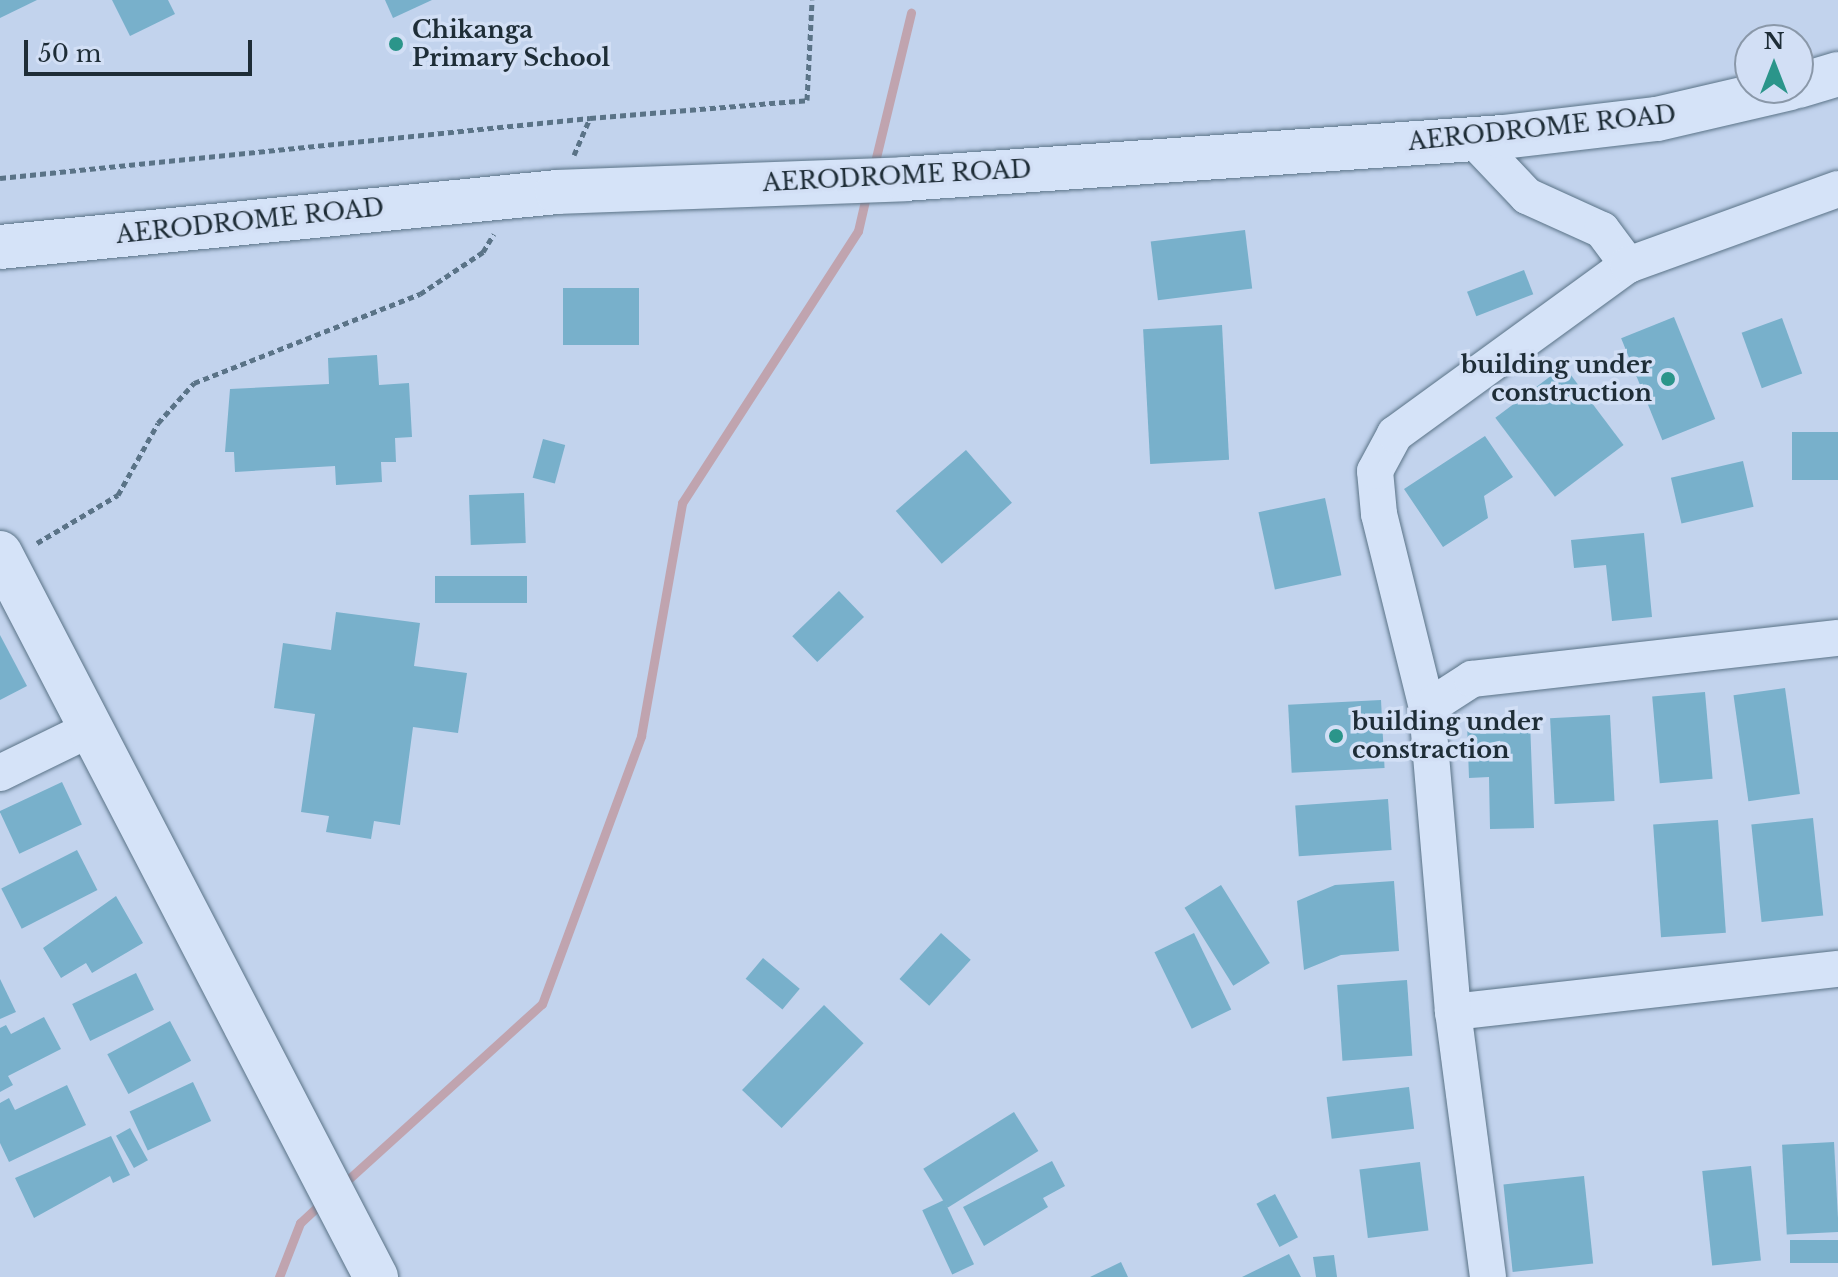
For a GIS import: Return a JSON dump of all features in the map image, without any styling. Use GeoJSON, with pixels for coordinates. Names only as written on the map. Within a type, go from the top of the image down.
{"type":"FeatureCollection","features":[{"type":"Feature","properties":{"kind":"street"},"geometry":{"type":"LineString","coordinates":[[1814,81],[1838,74]]}},
{"type":"Feature","properties":{"kind":"street","name":"AERODROME ROAD"},"geometry":{"type":"LineString","coordinates":[[0,247],[538,194],[904,179],[1473,139],[1657,119],[1734,101]]}},
{"type":"Feature","properties":{"kind":"street"},"geometry":{"type":"LineString","coordinates":[[1473,139],[1527,196],[1602,230],[1628,265]]}},
{"type":"Feature","properties":{"kind":"street"},"geometry":{"type":"LineString","coordinates":[[1488,1277],[1453,1012],[1427,708],[1375,471],[1395,434],[1628,265],[1838,189]]}},
{"type":"Feature","properties":{"kind":"street"},"geometry":{"type":"LineString","coordinates":[[2,558],[88,730],[376,1277]]}},
{"type":"Feature","properties":{"kind":"street"},"geometry":{"type":"LineString","coordinates":[[1427,708],[1472,679],[1838,638]]}},
{"type":"Feature","properties":{"kind":"street"},"geometry":{"type":"LineString","coordinates":[[0,773],[88,730]]}},
{"type":"Feature","properties":{"kind":"street"},"geometry":{"type":"LineString","coordinates":[[1453,1012],[1838,969]]}},
{"type":"Feature","properties":{"kind":"path"},"geometry":{"type":"LineString","coordinates":[[0,178],[590,118],[807,100],[812,0]]}},
{"type":"Feature","properties":{"kind":"path"},"geometry":{"type":"LineString","coordinates":[[2,558],[118,495],[158,423],[194,383],[420,294],[483,252],[538,194],[590,118]]}},
{"type":"Feature","properties":{"kind":"building"},"geometry":{"type":"Polygon","coordinates":[[[0,0],[37,0],[0,18],[0,0]]]}},
{"type":"Feature","properties":{"kind":"building"},"geometry":{"type":"Polygon","coordinates":[[[112,0],[168,0],[175,14],[130,36],[112,0]]]}},
{"type":"Feature","properties":{"kind":"building"},"geometry":{"type":"Polygon","coordinates":[[[385,0],[432,0],[393,18],[385,0]]]}},
{"type":"Feature","properties":{"kind":"building"},"geometry":{"type":"Polygon","coordinates":[[[1245,230],[1252,289],[1158,300],[1151,242],[1245,230]]]}},
{"type":"Feature","properties":{"kind":"building"},"geometry":{"type":"Polygon","coordinates":[[[1524,270],[1533,294],[1476,316],[1467,292],[1524,270]]]}},
{"type":"Feature","properties":{"kind":"building"},"geometry":{"type":"Polygon","coordinates":[[[563,288],[639,288],[639,345],[563,345],[563,288]]]}},
{"type":"Feature","properties":{"kind":"building","name":"building under construction"},"geometry":{"type":"Polygon","coordinates":[[[1674,317],[1715,419],[1662,440],[1621,338],[1674,317]]]}},
{"type":"Feature","properties":{"kind":"building"},"geometry":{"type":"Polygon","coordinates":[[[1782,318],[1802,373],[1762,388],[1742,333],[1782,318]]]}},
{"type":"Feature","properties":{"kind":"building"},"geometry":{"type":"Polygon","coordinates":[[[1222,325],[1229,460],[1150,464],[1143,329],[1222,325]]]}},
{"type":"Feature","properties":{"kind":"building"},"geometry":{"type":"Polygon","coordinates":[[[377,355],[379,385],[409,383],[412,437],[395,438],[396,462],[381,462],[382,482],[336,485],[335,466],[235,472],[234,452],[225,452],[230,389],[329,384],[328,358],[377,355]]]}},
{"type":"Feature","properties":{"kind":"building"},"geometry":{"type":"Polygon","coordinates":[[[1564,366],[1624,445],[1555,497],[1495,418],[1564,366]]]}},
{"type":"Feature","properties":{"kind":"building"},"geometry":{"type":"Polygon","coordinates":[[[1792,432],[1838,432],[1838,480],[1792,480],[1792,432]]]}},
{"type":"Feature","properties":{"kind":"building"},"geometry":{"type":"Polygon","coordinates":[[[1485,436],[1513,477],[1484,496],[1488,518],[1443,547],[1404,489],[1485,436]]]}},
{"type":"Feature","properties":{"kind":"building"},"geometry":{"type":"Polygon","coordinates":[[[543,439],[565,445],[555,484],[533,478],[543,439]]]}},
{"type":"Feature","properties":{"kind":"building"},"geometry":{"type":"Polygon","coordinates":[[[966,450],[1012,503],[942,564],[896,511],[966,450]]]}},
{"type":"Feature","properties":{"kind":"building"},"geometry":{"type":"Polygon","coordinates":[[[1743,461],[1754,507],[1681,523],[1671,478],[1743,461]]]}},
{"type":"Feature","properties":{"kind":"building"},"geometry":{"type":"Polygon","coordinates":[[[524,493],[526,543],[471,545],[469,495],[524,493]]]}},
{"type":"Feature","properties":{"kind":"building"},"geometry":{"type":"Polygon","coordinates":[[[1325,498],[1341,575],[1275,589],[1258,512],[1325,498]]]}},
{"type":"Feature","properties":{"kind":"building"},"geometry":{"type":"Polygon","coordinates":[[[1644,533],[1652,617],[1612,621],[1606,565],[1574,568],[1571,540],[1644,533]]]}},
{"type":"Feature","properties":{"kind":"building"},"geometry":{"type":"Polygon","coordinates":[[[435,576],[527,576],[527,603],[435,603],[435,576]]]}},
{"type":"Feature","properties":{"kind":"building"},"geometry":{"type":"Polygon","coordinates":[[[839,591],[864,617],[817,662],[792,636],[839,591]]]}},
{"type":"Feature","properties":{"kind":"building"},"geometry":{"type":"Polygon","coordinates":[[[336,612],[420,623],[414,666],[467,673],[458,733],[413,727],[400,825],[374,821],[371,839],[326,832],[329,816],[301,812],[315,714],[274,708],[283,643],[331,650],[336,612]]]}},
{"type":"Feature","properties":{"kind":"building"},"geometry":{"type":"Polygon","coordinates":[[[0,635],[27,686],[0,700],[0,635]]]}},
{"type":"Feature","properties":{"kind":"building"},"geometry":{"type":"Polygon","coordinates":[[[1785,688],[1800,794],[1748,801],[1734,695],[1785,688]]]}},
{"type":"Feature","properties":{"kind":"building"},"geometry":{"type":"Polygon","coordinates":[[[1705,692],[1713,779],[1660,783],[1652,697],[1705,692]]]}},
{"type":"Feature","properties":{"kind":"building","name":"building under constraction"},"geometry":{"type":"Polygon","coordinates":[[[1381,700],[1385,768],[1292,773],[1288,705],[1381,700]]]}},
{"type":"Feature","properties":{"kind":"building"},"geometry":{"type":"Polygon","coordinates":[[[1610,715],[1615,801],[1555,804],[1550,718],[1610,715]]]}},
{"type":"Feature","properties":{"kind":"building"},"geometry":{"type":"Polygon","coordinates":[[[1530,721],[1534,828],[1490,829],[1489,777],[1469,778],[1467,723],[1530,721]]]}},
{"type":"Feature","properties":{"kind":"building"},"geometry":{"type":"Polygon","coordinates":[[[62,782],[82,825],[19,854],[0,811],[62,782]]]}},
{"type":"Feature","properties":{"kind":"building"},"geometry":{"type":"Polygon","coordinates":[[[1388,799],[1392,850],[1299,856],[1295,805],[1388,799]]]}},
{"type":"Feature","properties":{"kind":"building"},"geometry":{"type":"Polygon","coordinates":[[[1813,818],[1823,915],[1762,922],[1751,824],[1813,818]]]}},
{"type":"Feature","properties":{"kind":"building"},"geometry":{"type":"Polygon","coordinates":[[[1718,820],[1726,933],[1661,937],[1653,825],[1718,820]]]}},
{"type":"Feature","properties":{"kind":"building"},"geometry":{"type":"Polygon","coordinates":[[[77,850],[97,890],[22,929],[1,889],[77,850]]]}},
{"type":"Feature","properties":{"kind":"building"},"geometry":{"type":"Polygon","coordinates":[[[1394,881],[1399,951],[1341,955],[1304,970],[1297,901],[1335,885],[1394,881]]]}},
{"type":"Feature","properties":{"kind":"building"},"geometry":{"type":"Polygon","coordinates":[[[1221,885],[1270,963],[1233,986],[1185,908],[1221,885]]]}},
{"type":"Feature","properties":{"kind":"building"},"geometry":{"type":"Polygon","coordinates":[[[116,896],[143,943],[92,973],[86,963],[61,978],[43,948],[116,896]]]}},
{"type":"Feature","properties":{"kind":"building"},"geometry":{"type":"Polygon","coordinates":[[[941,933],[971,960],[929,1006],[900,979],[941,933]]]}},
{"type":"Feature","properties":{"kind":"building"},"geometry":{"type":"Polygon","coordinates":[[[1194,933],[1231,1009],[1192,1029],[1154,952],[1194,933]]]}},
{"type":"Feature","properties":{"kind":"building"},"geometry":{"type":"Polygon","coordinates":[[[763,958],[800,989],[782,1010],[746,979],[763,958]]]}},
{"type":"Feature","properties":{"kind":"building"},"geometry":{"type":"Polygon","coordinates":[[[136,973],[154,1010],[90,1041],[72,1004],[136,973]]]}},
{"type":"Feature","properties":{"kind":"building"},"geometry":{"type":"Polygon","coordinates":[[[0,979],[16,1012],[0,1019],[0,979]]]}},
{"type":"Feature","properties":{"kind":"building"},"geometry":{"type":"Polygon","coordinates":[[[1407,980],[1412,1056],[1342,1061],[1337,985],[1407,980]]]}},
{"type":"Feature","properties":{"kind":"building"},"geometry":{"type":"Polygon","coordinates":[[[824,1005],[864,1043],[782,1128],[742,1090],[824,1005]]]}},
{"type":"Feature","properties":{"kind":"building"},"geometry":{"type":"Polygon","coordinates":[[[44,1017],[61,1049],[8,1076],[13,1085],[0,1092],[0,1028],[6,1025],[11,1034],[44,1017]]]}},
{"type":"Feature","properties":{"kind":"building"},"geometry":{"type":"Polygon","coordinates":[[[170,1021],[191,1061],[128,1094],[107,1054],[170,1021]]]}},
{"type":"Feature","properties":{"kind":"building"},"geometry":{"type":"Polygon","coordinates":[[[193,1082],[211,1121],[148,1151],[130,1112],[193,1082]]]}},
{"type":"Feature","properties":{"kind":"building"},"geometry":{"type":"Polygon","coordinates":[[[67,1085],[86,1125],[9,1162],[0,1143],[0,1103],[9,1098],[15,1110],[67,1085]]]}},
{"type":"Feature","properties":{"kind":"building"},"geometry":{"type":"Polygon","coordinates":[[[1409,1087],[1414,1129],[1332,1139],[1327,1097],[1409,1087]]]}},
{"type":"Feature","properties":{"kind":"building"},"geometry":{"type":"Polygon","coordinates":[[[1014,1112],[1038,1151],[948,1208],[923,1169],[1014,1112]]]}},
{"type":"Feature","properties":{"kind":"building"},"geometry":{"type":"Polygon","coordinates":[[[130,1128],[148,1160],[134,1168],[116,1136],[130,1128]]]}},
{"type":"Feature","properties":{"kind":"building"},"geometry":{"type":"Polygon","coordinates":[[[111,1136],[130,1175],[113,1183],[110,1176],[34,1218],[15,1178],[111,1136]]]}},
{"type":"Feature","properties":{"kind":"building"},"geometry":{"type":"Polygon","coordinates":[[[1834,1142],[1838,1232],[1787,1235],[1782,1145],[1834,1142]]]}},
{"type":"Feature","properties":{"kind":"building"},"geometry":{"type":"Polygon","coordinates":[[[1052,1161],[1065,1186],[1043,1198],[1048,1207],[984,1246],[963,1207],[1052,1161]]]}},
{"type":"Feature","properties":{"kind":"building"},"geometry":{"type":"Polygon","coordinates":[[[1420,1162],[1428,1230],[1368,1238],[1359,1169],[1420,1162]]]}},
{"type":"Feature","properties":{"kind":"building"},"geometry":{"type":"Polygon","coordinates":[[[1751,1166],[1761,1260],[1712,1266],[1702,1171],[1751,1166]]]}},
{"type":"Feature","properties":{"kind":"building"},"geometry":{"type":"Polygon","coordinates":[[[1584,1176],[1593,1264],[1513,1272],[1503,1184],[1584,1176]]]}},
{"type":"Feature","properties":{"kind":"building"},"geometry":{"type":"Polygon","coordinates":[[[1275,1194],[1298,1237],[1279,1247],[1256,1204],[1275,1194]]]}},
{"type":"Feature","properties":{"kind":"building"},"geometry":{"type":"Polygon","coordinates":[[[944,1200],[974,1264],[952,1274],[922,1210],[944,1200]]]}},
{"type":"Feature","properties":{"kind":"building"},"geometry":{"type":"Polygon","coordinates":[[[1790,1240],[1838,1240],[1838,1263],[1790,1263],[1790,1240]]]}},
{"type":"Feature","properties":{"kind":"building"},"geometry":{"type":"Polygon","coordinates":[[[1289,1254],[1301,1277],[1242,1277],[1289,1254]]]}},
{"type":"Feature","properties":{"kind":"building"},"geometry":{"type":"Polygon","coordinates":[[[1334,1255],[1337,1277],[1316,1277],[1313,1257],[1334,1255]]]}},
{"type":"Feature","properties":{"kind":"building"},"geometry":{"type":"Polygon","coordinates":[[[1121,1262],[1128,1277],[1090,1277],[1121,1262]]]}},
{"type":"Feature","properties":{"kind":"waterway"},"geometry":{"type":"LineString","coordinates":[[873,170],[911,13]]}},
{"type":"Feature","properties":{"kind":"waterway"},"geometry":{"type":"LineString","coordinates":[[341,1186],[542,1004],[641,736],[682,503],[858,231],[867,192]]}},
{"type":"Feature","properties":{"kind":"waterway"},"geometry":{"type":"LineString","coordinates":[[279,1277],[300,1223],[324,1201]]}},
{"type":"Feature","properties":{"kind":"place","name":"Chikanga Primary School"},"geometry":{"type":"Point","coordinates":[396,44]}},
{"type":"Feature","properties":{"kind":"place","name":"building under construction"},"geometry":{"type":"Point","coordinates":[1668,379]}},
{"type":"Feature","properties":{"kind":"place","name":"building under constraction"},"geometry":{"type":"Point","coordinates":[1336,736]}}]}
